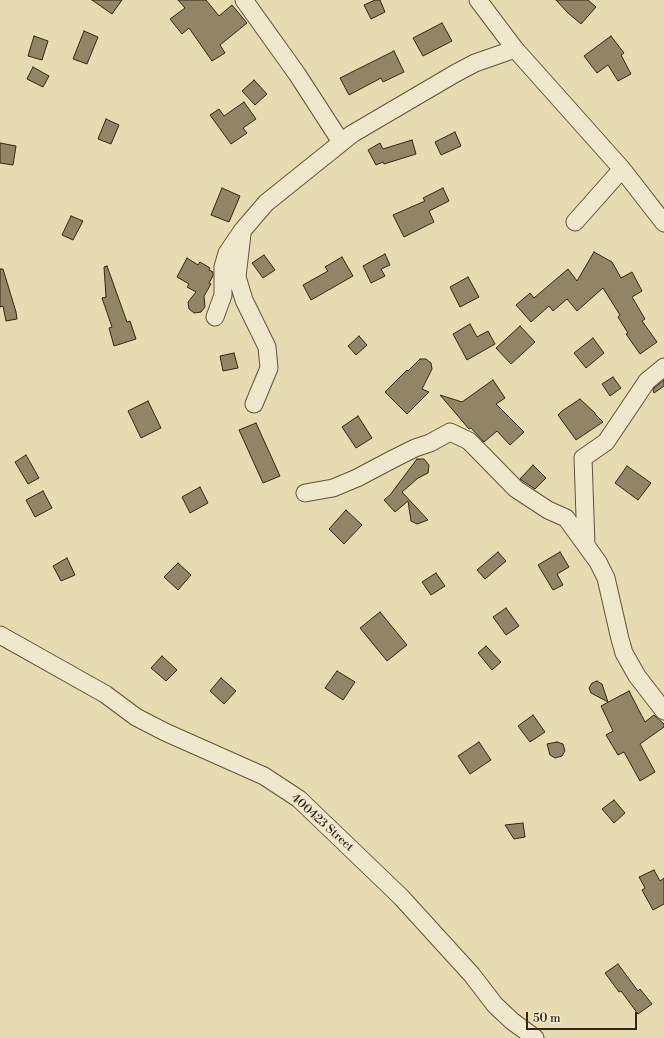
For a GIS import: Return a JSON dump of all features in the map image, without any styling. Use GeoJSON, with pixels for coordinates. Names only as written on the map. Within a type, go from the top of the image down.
{"type":"FeatureCollection","features":[{"type":"Feature","properties":{"kind":"street"},"geometry":{"type":"LineString","coordinates":[[244,0],[297,74],[341,142]]}},
{"type":"Feature","properties":{"kind":"street"},"geometry":{"type":"LineString","coordinates":[[478,0],[515,49],[622,169],[664,223]]}},
{"type":"Feature","properties":{"kind":"street"},"geometry":{"type":"LineString","coordinates":[[215,317],[223,295],[223,267],[227,253],[242,231],[266,203],[352,134],[475,63],[515,49]]}},
{"type":"Feature","properties":{"kind":"street"},"geometry":{"type":"LineString","coordinates":[[575,222],[622,169]]}},
{"type":"Feature","properties":{"kind":"street"},"geometry":{"type":"LineString","coordinates":[[242,231],[237,277],[244,300],[267,348],[269,368],[254,404]]}},
{"type":"Feature","properties":{"kind":"street"},"geometry":{"type":"LineString","coordinates":[[586,545],[584,458],[606,442],[646,381],[664,367]]}},
{"type":"Feature","properties":{"kind":"street"},"geometry":{"type":"LineString","coordinates":[[305,493],[333,488],[357,478],[414,448],[430,443],[450,432],[469,441],[516,489],[548,510],[566,518],[586,545],[598,562],[606,578],[624,653],[637,676],[664,711]]}},
{"type":"Feature","properties":{"kind":"street","name":"400423 Street"},"geometry":{"type":"LineString","coordinates":[[0,635],[104,694],[136,717],[165,732],[264,776],[299,799],[401,897],[472,975],[495,1005],[512,1021],[535,1038]]}},
{"type":"Feature","properties":{"kind":"building"},"geometry":{"type":"Polygon","coordinates":[[[92,0],[122,0],[112,14],[92,0]]]}},
{"type":"Feature","properties":{"kind":"building"},"geometry":{"type":"Polygon","coordinates":[[[178,0],[206,0],[219,16],[232,5],[247,23],[220,45],[225,53],[212,61],[189,28],[182,34],[170,19],[185,8],[178,0]]]}},
{"type":"Feature","properties":{"kind":"building"},"geometry":{"type":"Polygon","coordinates":[[[375,0],[380,0],[385,12],[371,19],[364,5],[375,0]]]}},
{"type":"Feature","properties":{"kind":"building"},"geometry":{"type":"Polygon","coordinates":[[[556,0],[588,0],[596,7],[581,24],[556,0]]]}},
{"type":"Feature","properties":{"kind":"building"},"geometry":{"type":"Polygon","coordinates":[[[442,23],[452,41],[423,56],[413,38],[442,23]]]}},
{"type":"Feature","properties":{"kind":"building"},"geometry":{"type":"Polygon","coordinates":[[[84,31],[98,37],[87,64],[73,59],[84,31]]]}},
{"type":"Feature","properties":{"kind":"building"},"geometry":{"type":"Polygon","coordinates":[[[34,36],[48,41],[42,60],[28,56],[34,36]]]}},
{"type":"Feature","properties":{"kind":"building"},"geometry":{"type":"Polygon","coordinates":[[[611,36],[624,53],[621,55],[631,74],[618,81],[608,65],[597,73],[584,56],[611,36]]]}},
{"type":"Feature","properties":{"kind":"building"},"geometry":{"type":"Polygon","coordinates":[[[394,51],[404,72],[383,82],[381,78],[349,95],[340,78],[394,51]]]}},
{"type":"Feature","properties":{"kind":"building"},"geometry":{"type":"Polygon","coordinates":[[[33,67],[49,76],[43,87],[27,79],[33,67]]]}},
{"type":"Feature","properties":{"kind":"building"},"geometry":{"type":"Polygon","coordinates":[[[254,80],[267,94],[255,105],[242,91],[254,80]]]}},
{"type":"Feature","properties":{"kind":"building"},"geometry":{"type":"Polygon","coordinates":[[[244,102],[256,119],[243,128],[247,133],[231,144],[210,115],[219,109],[224,116],[244,102]]]}},
{"type":"Feature","properties":{"kind":"building"},"geometry":{"type":"Polygon","coordinates":[[[106,119],[119,125],[111,144],[98,139],[106,119]]]}},
{"type":"Feature","properties":{"kind":"building"},"geometry":{"type":"Polygon","coordinates":[[[455,132],[461,146],[441,155],[435,142],[455,132]]]}},
{"type":"Feature","properties":{"kind":"building"},"geometry":{"type":"Polygon","coordinates":[[[412,140],[416,154],[384,164],[383,162],[376,165],[368,150],[380,143],[383,149],[412,140]]]}},
{"type":"Feature","properties":{"kind":"building"},"geometry":{"type":"Polygon","coordinates":[[[0,143],[16,146],[13,165],[0,163],[0,143]]]}},
{"type":"Feature","properties":{"kind":"building"},"geometry":{"type":"Polygon","coordinates":[[[222,188],[240,196],[229,222],[211,215],[222,188]]]}},
{"type":"Feature","properties":{"kind":"building"},"geometry":{"type":"Polygon","coordinates":[[[443,188],[449,201],[429,211],[434,222],[404,237],[393,215],[425,201],[423,198],[443,188]]]}},
{"type":"Feature","properties":{"kind":"building"},"geometry":{"type":"Polygon","coordinates":[[[71,216],[83,221],[73,240],[62,235],[71,216]]]}},
{"type":"Feature","properties":{"kind":"building"},"geometry":{"type":"Polygon","coordinates":[[[594,252],[612,262],[621,278],[632,272],[642,291],[632,297],[645,319],[642,321],[657,342],[640,354],[626,334],[628,333],[618,317],[620,315],[603,288],[577,311],[567,299],[553,311],[549,306],[531,322],[516,305],[530,293],[534,298],[568,269],[577,281],[594,252]]]}},
{"type":"Feature","properties":{"kind":"building"},"geometry":{"type":"Polygon","coordinates":[[[385,254],[390,265],[381,269],[385,276],[371,283],[363,266],[385,254]]]}},
{"type":"Feature","properties":{"kind":"building"},"geometry":{"type":"Polygon","coordinates":[[[264,255],[275,270],[263,278],[252,263],[264,255]]]}},
{"type":"Feature","properties":{"kind":"building"},"geometry":{"type":"Polygon","coordinates":[[[342,257],[353,276],[311,300],[303,285],[328,271],[325,267],[342,257]]]}},
{"type":"Feature","properties":{"kind":"building"},"geometry":{"type":"Polygon","coordinates":[[[187,258],[198,265],[200,262],[210,268],[209,270],[213,272],[213,276],[209,283],[211,284],[204,296],[205,307],[201,312],[194,313],[189,309],[188,302],[196,292],[187,287],[189,284],[177,277],[187,258]]]}},
{"type":"Feature","properties":{"kind":"building"},"geometry":{"type":"Polygon","coordinates":[[[107,266],[127,322],[130,321],[136,339],[114,346],[109,328],[112,327],[102,298],[106,297],[104,267],[107,266]]]}},
{"type":"Feature","properties":{"kind":"building"},"geometry":{"type":"Polygon","coordinates":[[[0,269],[3,269],[17,319],[6,321],[3,306],[0,307],[0,269]]]}},
{"type":"Feature","properties":{"kind":"building"},"geometry":{"type":"Polygon","coordinates":[[[468,277],[479,297],[460,307],[450,287],[468,277]]]}},
{"type":"Feature","properties":{"kind":"building"},"geometry":{"type":"Polygon","coordinates":[[[470,324],[477,337],[488,331],[495,344],[467,360],[453,334],[470,324]]]}},
{"type":"Feature","properties":{"kind":"building"},"geometry":{"type":"Polygon","coordinates":[[[520,326],[535,342],[511,364],[496,348],[520,326]]]}},
{"type":"Feature","properties":{"kind":"building"},"geometry":{"type":"Polygon","coordinates":[[[359,336],[367,345],[356,355],[348,346],[359,336]]]}},
{"type":"Feature","properties":{"kind":"building"},"geometry":{"type":"Polygon","coordinates":[[[593,338],[604,353],[586,368],[574,353],[593,338]]]}},
{"type":"Feature","properties":{"kind":"building"},"geometry":{"type":"Polygon","coordinates":[[[234,353],[238,368],[223,371],[220,356],[234,353]]]}},
{"type":"Feature","properties":{"kind":"building"},"geometry":{"type":"Polygon","coordinates":[[[420,359],[426,359],[431,363],[432,369],[422,389],[429,392],[407,414],[385,392],[420,359]]]}},
{"type":"Feature","properties":{"kind":"building"},"geometry":{"type":"Polygon","coordinates":[[[613,377],[621,388],[610,396],[602,384],[613,377]]]}},
{"type":"Feature","properties":{"kind":"building"},"geometry":{"type":"Polygon","coordinates":[[[493,380],[505,398],[496,404],[524,432],[510,445],[497,431],[484,442],[471,428],[469,429],[440,395],[462,402],[493,380]]]}},
{"type":"Feature","properties":{"kind":"building"},"geometry":{"type":"Polygon","coordinates":[[[664,380],[664,386],[654,393],[654,388],[664,380]]]}},
{"type":"Feature","properties":{"kind":"building"},"geometry":{"type":"Polygon","coordinates":[[[580,399],[603,422],[576,440],[558,415],[580,399]]]}},
{"type":"Feature","properties":{"kind":"building"},"geometry":{"type":"Polygon","coordinates":[[[148,401],[161,428],[141,438],[128,411],[148,401]]]}},
{"type":"Feature","properties":{"kind":"building"},"geometry":{"type":"Polygon","coordinates":[[[358,416],[372,438],[356,448],[342,427],[358,416]]]}},
{"type":"Feature","properties":{"kind":"building"},"geometry":{"type":"Polygon","coordinates":[[[256,423],[280,476],[263,483],[239,430],[256,423]]]}},
{"type":"Feature","properties":{"kind":"building"},"geometry":{"type":"Polygon","coordinates":[[[26,455],[39,478],[28,484],[15,462],[26,455]]]}},
{"type":"Feature","properties":{"kind":"building"},"geometry":{"type":"Polygon","coordinates":[[[417,459],[424,459],[429,465],[428,473],[418,478],[402,492],[428,520],[417,524],[411,521],[408,501],[395,512],[384,500],[390,495],[417,459]]]}},
{"type":"Feature","properties":{"kind":"building"},"geometry":{"type":"Polygon","coordinates":[[[533,465],[546,478],[535,489],[520,479],[533,465]]]}},
{"type":"Feature","properties":{"kind":"building"},"geometry":{"type":"Polygon","coordinates":[[[627,466],[651,483],[638,500],[615,483],[627,466]]]}},
{"type":"Feature","properties":{"kind":"building"},"geometry":{"type":"Polygon","coordinates":[[[200,487],[208,503],[190,513],[182,497],[200,487]]]}},
{"type":"Feature","properties":{"kind":"building"},"geometry":{"type":"Polygon","coordinates":[[[43,491],[52,508],[35,517],[26,500],[43,491]]]}},
{"type":"Feature","properties":{"kind":"building"},"geometry":{"type":"Polygon","coordinates":[[[346,510],[362,525],[344,544],[329,529],[346,510]]]}},
{"type":"Feature","properties":{"kind":"building"},"geometry":{"type":"Polygon","coordinates":[[[498,552],[506,561],[485,579],[477,570],[498,552]]]}},
{"type":"Feature","properties":{"kind":"building"},"geometry":{"type":"Polygon","coordinates":[[[560,552],[569,567],[557,574],[563,585],[553,590],[538,565],[560,552]]]}},
{"type":"Feature","properties":{"kind":"building"},"geometry":{"type":"Polygon","coordinates":[[[67,558],[75,575],[61,581],[53,566],[67,558]]]}},
{"type":"Feature","properties":{"kind":"building"},"geometry":{"type":"Polygon","coordinates":[[[178,563],[191,575],[178,590],[164,577],[178,563]]]}},
{"type":"Feature","properties":{"kind":"building"},"geometry":{"type":"Polygon","coordinates":[[[436,573],[445,586],[431,595],[422,582],[436,573]]]}},
{"type":"Feature","properties":{"kind":"building"},"geometry":{"type":"Polygon","coordinates":[[[506,608],[519,626],[506,635],[493,617],[506,608]]]}},
{"type":"Feature","properties":{"kind":"building"},"geometry":{"type":"Polygon","coordinates":[[[380,612],[407,645],[387,661],[360,628],[380,612]]]}},
{"type":"Feature","properties":{"kind":"building"},"geometry":{"type":"Polygon","coordinates":[[[486,646],[501,662],[492,670],[478,653],[486,646]]]}},
{"type":"Feature","properties":{"kind":"building"},"geometry":{"type":"Polygon","coordinates":[[[162,656],[177,670],[166,681],[151,668],[162,656]]]}},
{"type":"Feature","properties":{"kind":"building"},"geometry":{"type":"Polygon","coordinates":[[[337,671],[355,682],[343,700],[325,688],[337,671]]]}},
{"type":"Feature","properties":{"kind":"building"},"geometry":{"type":"Polygon","coordinates":[[[221,678],[236,691],[224,704],[210,691],[221,678]]]}},
{"type":"Feature","properties":{"kind":"building"},"geometry":{"type":"Polygon","coordinates":[[[597,681],[602,684],[608,702],[591,693],[589,688],[592,683],[597,681]]]}},
{"type":"Feature","properties":{"kind":"building"},"geometry":{"type":"Polygon","coordinates":[[[629,691],[645,722],[654,715],[664,724],[664,727],[640,744],[655,772],[640,781],[624,752],[618,755],[606,735],[613,731],[601,706],[629,691]]]}},
{"type":"Feature","properties":{"kind":"building"},"geometry":{"type":"Polygon","coordinates":[[[533,715],[545,732],[530,742],[518,726],[533,715]]]}},
{"type":"Feature","properties":{"kind":"building"},"geometry":{"type":"Polygon","coordinates":[[[479,742],[491,760],[470,774],[458,756],[479,742]]]}},
{"type":"Feature","properties":{"kind":"building"},"geometry":{"type":"Polygon","coordinates":[[[557,742],[563,744],[565,751],[562,756],[555,758],[550,755],[547,744],[557,742]]]}},
{"type":"Feature","properties":{"kind":"building"},"geometry":{"type":"Polygon","coordinates":[[[614,800],[625,813],[614,823],[602,809],[614,800]]]}},
{"type":"Feature","properties":{"kind":"building"},"geometry":{"type":"Polygon","coordinates":[[[523,823],[525,837],[514,839],[505,825],[523,823]]]}},
{"type":"Feature","properties":{"kind":"building"},"geometry":{"type":"Polygon","coordinates":[[[654,870],[660,881],[664,878],[664,904],[653,910],[642,890],[645,888],[639,877],[654,870]]]}},
{"type":"Feature","properties":{"kind":"building"},"geometry":{"type":"Polygon","coordinates":[[[618,964],[638,991],[640,989],[652,1004],[638,1014],[605,973],[618,964]]]}}]}
